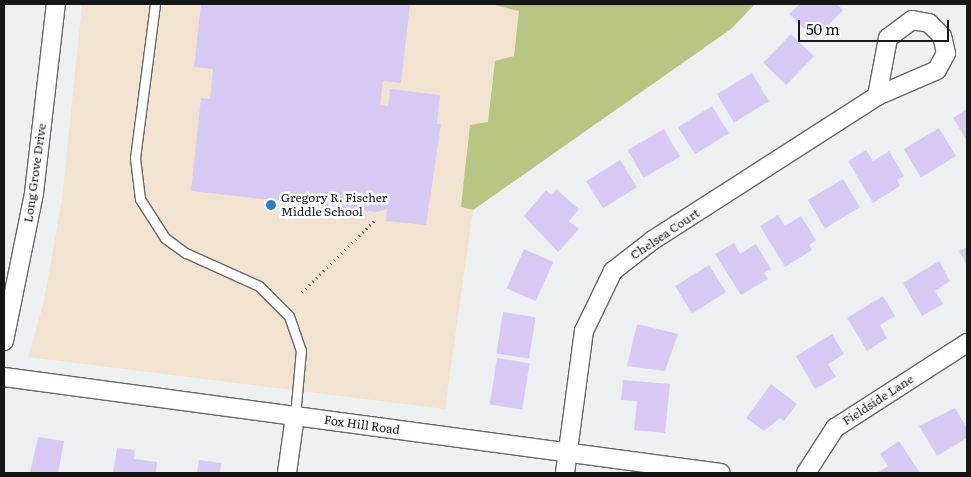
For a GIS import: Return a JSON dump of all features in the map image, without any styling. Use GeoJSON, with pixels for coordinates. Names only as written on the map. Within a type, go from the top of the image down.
{"type":"FeatureCollection","features":[{"type":"Feature","properties":{"kind":"street","name":"Long Grove Drive"},"geometry":{"type":"LineString","coordinates":[[4,341],[34,193],[56,4]]}},
{"type":"Feature","properties":{"kind":"street","name":"Chelsea Court"},"geometry":{"type":"LineString","coordinates":[[565,473],[584,331],[613,271],[652,240],[878,96],[937,70],[946,53],[942,36],[929,23],[912,20],[888,38],[878,96]]}},
{"type":"Feature","properties":{"kind":"street","name":"Fieldside Lane"},"geometry":{"type":"LineString","coordinates":[[806,473],[835,428],[967,343]]}},
{"type":"Feature","properties":{"kind":"street","name":"Fox Hill Road"},"geometry":{"type":"LineString","coordinates":[[4,378],[721,473]]}},
{"type":"Feature","properties":{"kind":"street"},"geometry":{"type":"LineString","coordinates":[[287,473],[295,416]]}},
{"type":"Feature","properties":{"kind":"lane"},"geometry":{"type":"LineString","coordinates":[[155,4],[135,158],[140,199],[165,238],[186,252],[259,286],[289,316],[301,350],[295,416]]}},
{"type":"Feature","properties":{"kind":"path"},"geometry":{"type":"LineString","coordinates":[[302,292],[376,219]]}},
{"type":"Feature","properties":{"kind":"shaded area","name":"Gregory R. Fischer Middle School"},"geometry":{"type":"Polygon","coordinates":[[[82,4],[755,4],[731,29],[473,210],[445,409],[28,357],[43,305],[62,200],[82,4]]]}},
{"type":"Feature","properties":{"kind":"green space"},"geometry":{"type":"Polygon","coordinates":[[[491,4],[755,4],[731,29],[473,210],[461,207],[470,125],[488,122],[495,61],[514,56],[519,11],[491,4]]]}},
{"type":"Feature","properties":{"kind":"building"},"geometry":{"type":"Polygon","coordinates":[[[201,4],[410,4],[401,83],[383,81],[380,105],[388,106],[390,89],[440,95],[437,124],[441,124],[426,225],[386,221],[387,209],[377,212],[191,191],[201,98],[210,99],[213,69],[194,67],[201,4]]]}},
{"type":"Feature","properties":{"kind":"building"},"geometry":{"type":"Polygon","coordinates":[[[800,4],[837,4],[843,10],[815,39],[789,14],[800,4]]]}},
{"type":"Feature","properties":{"kind":"building"},"geometry":{"type":"Polygon","coordinates":[[[791,34],[814,56],[786,85],[763,63],[791,34]]]}},
{"type":"Feature","properties":{"kind":"building"},"geometry":{"type":"Polygon","coordinates":[[[752,73],[769,101],[734,122],[717,94],[752,73]]]}},
{"type":"Feature","properties":{"kind":"building"},"geometry":{"type":"Polygon","coordinates":[[[712,106],[729,133],[695,154],[678,127],[712,106]]]}},
{"type":"Feature","properties":{"kind":"building"},"geometry":{"type":"Polygon","coordinates":[[[967,109],[967,141],[953,118],[967,109]]]}},
{"type":"Feature","properties":{"kind":"building"},"geometry":{"type":"Polygon","coordinates":[[[939,128],[956,156],[921,177],[904,149],[939,128]]]}},
{"type":"Feature","properties":{"kind":"building"},"geometry":{"type":"Polygon","coordinates":[[[664,129],[680,157],[644,178],[628,150],[664,129]]]}},
{"type":"Feature","properties":{"kind":"building"},"geometry":{"type":"Polygon","coordinates":[[[866,150],[873,161],[889,151],[904,176],[897,180],[900,186],[873,203],[848,161],[866,150]]]}},
{"type":"Feature","properties":{"kind":"building"},"geometry":{"type":"Polygon","coordinates":[[[620,160],[637,187],[603,208],[586,181],[620,160]]]}},
{"type":"Feature","properties":{"kind":"building"},"geometry":{"type":"Polygon","coordinates":[[[843,179],[860,207],[825,228],[808,200],[843,179]]]}},
{"type":"Feature","properties":{"kind":"building"},"geometry":{"type":"Polygon","coordinates":[[[556,189],[579,209],[569,221],[579,229],[558,252],[524,216],[546,190],[551,195],[556,189]]]}},
{"type":"Feature","properties":{"kind":"building"},"geometry":{"type":"Polygon","coordinates":[[[778,215],[785,226],[801,216],[816,240],[809,245],[812,250],[785,267],[760,226],[778,215]]]}},
{"type":"Feature","properties":{"kind":"building"},"geometry":{"type":"Polygon","coordinates":[[[734,243],[740,254],[756,244],[771,269],[764,273],[768,279],[741,295],[715,254],[734,243]]]}},
{"type":"Feature","properties":{"kind":"building"},"geometry":{"type":"Polygon","coordinates":[[[967,247],[967,265],[959,251],[967,247]]]}},
{"type":"Feature","properties":{"kind":"building"},"geometry":{"type":"Polygon","coordinates":[[[524,249],[553,262],[536,301],[507,288],[524,249]]]}},
{"type":"Feature","properties":{"kind":"building"},"geometry":{"type":"Polygon","coordinates":[[[939,261],[950,281],[935,291],[943,304],[922,316],[903,283],[939,261]]]}},
{"type":"Feature","properties":{"kind":"building"},"geometry":{"type":"Polygon","coordinates":[[[709,265],[726,292],[692,313],[675,286],[709,265]]]}},
{"type":"Feature","properties":{"kind":"building"},"geometry":{"type":"Polygon","coordinates":[[[883,296],[895,316],[880,325],[887,338],[867,351],[847,318],[883,296]]]}},
{"type":"Feature","properties":{"kind":"building"},"geometry":{"type":"Polygon","coordinates":[[[503,312],[536,317],[529,359],[496,353],[503,312]]]}},
{"type":"Feature","properties":{"kind":"building"},"geometry":{"type":"Polygon","coordinates":[[[637,324],[678,334],[665,371],[627,366],[637,324]]]}},
{"type":"Feature","properties":{"kind":"building"},"geometry":{"type":"Polygon","coordinates":[[[832,334],[844,354],[828,364],[836,377],[815,389],[796,356],[832,334]]]}},
{"type":"Feature","properties":{"kind":"building"},"geometry":{"type":"Polygon","coordinates":[[[497,358],[530,363],[522,410],[490,404],[497,358]]]}},
{"type":"Feature","properties":{"kind":"building"},"geometry":{"type":"Polygon","coordinates":[[[623,380],[670,384],[665,433],[634,430],[637,401],[621,400],[623,380]]]}},
{"type":"Feature","properties":{"kind":"building"},"geometry":{"type":"Polygon","coordinates":[[[771,384],[797,404],[784,421],[780,418],[764,431],[746,418],[771,384]]]}},
{"type":"Feature","properties":{"kind":"building"},"geometry":{"type":"Polygon","coordinates":[[[955,408],[967,428],[967,438],[937,456],[919,426],[955,408]]]}},
{"type":"Feature","properties":{"kind":"building"},"geometry":{"type":"Polygon","coordinates":[[[38,437],[64,441],[58,473],[30,473],[38,437]]]}},
{"type":"Feature","properties":{"kind":"building"},"geometry":{"type":"Polygon","coordinates":[[[899,441],[920,473],[877,473],[888,466],[880,454],[899,441]]]}},
{"type":"Feature","properties":{"kind":"building"},"geometry":{"type":"Polygon","coordinates":[[[117,448],[135,450],[134,459],[157,462],[156,473],[113,473],[117,448]]]}},
{"type":"Feature","properties":{"kind":"building"},"geometry":{"type":"Polygon","coordinates":[[[199,460],[221,463],[220,473],[197,473],[199,460]]]}},
{"type":"Feature","properties":{"kind":"place","name":"Gregory R. Fischer Middle School"},"geometry":{"type":"Point","coordinates":[271,205]}}]}
